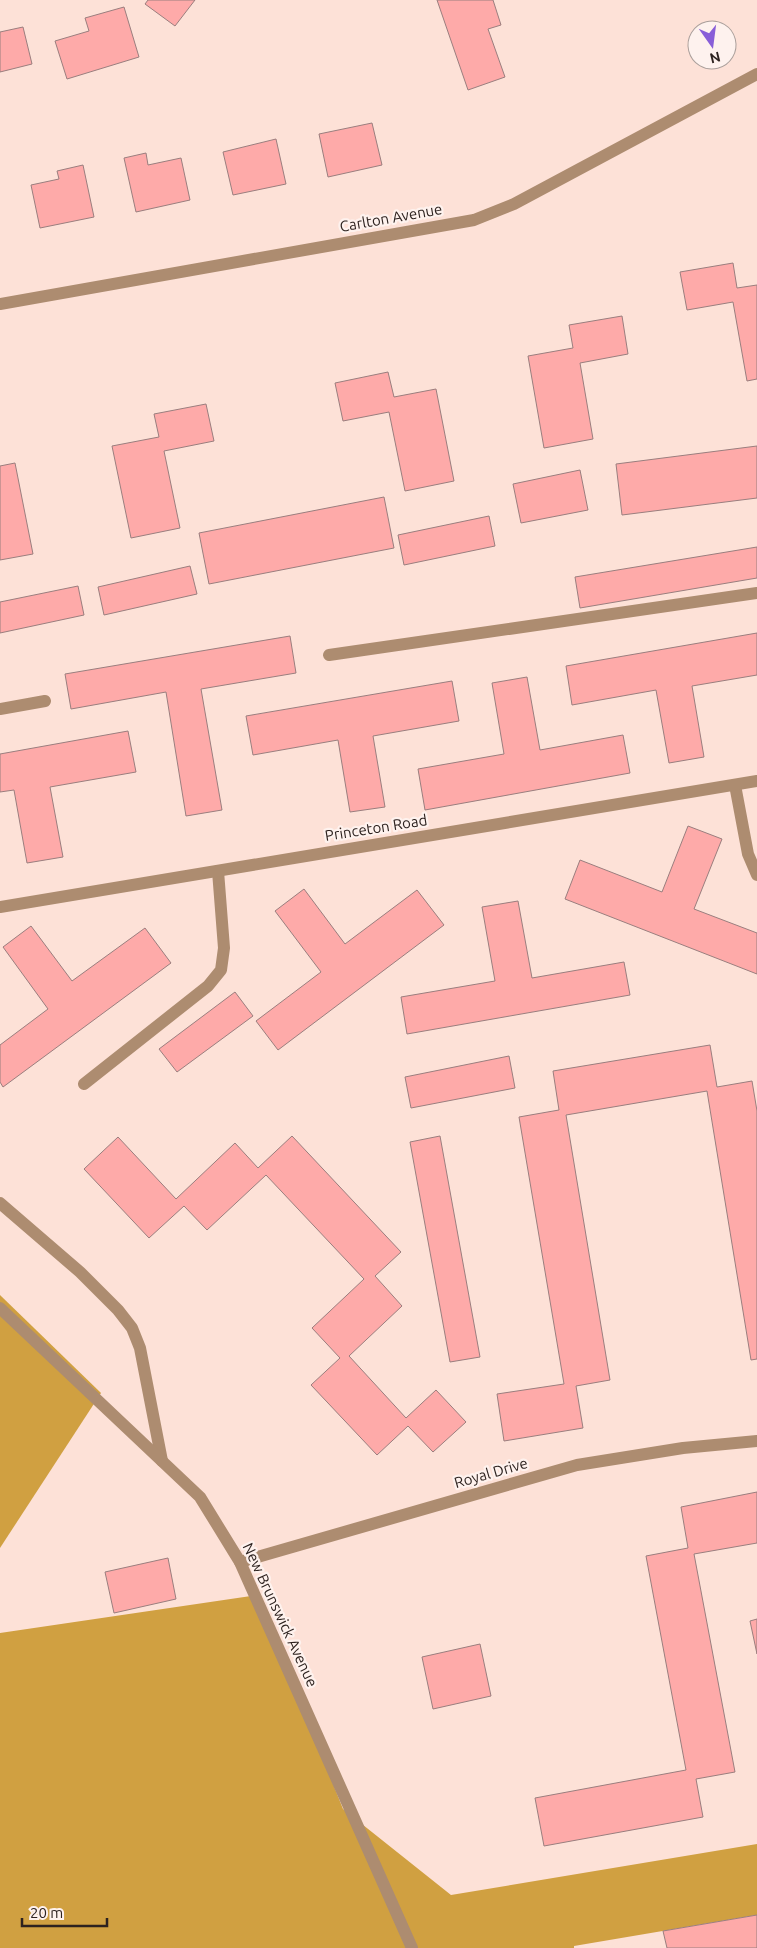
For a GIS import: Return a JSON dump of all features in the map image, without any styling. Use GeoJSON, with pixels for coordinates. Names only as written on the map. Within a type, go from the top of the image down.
{"type":"FeatureCollection","features":[{"type":"Feature","properties":{"kind":"street","name":"Carlton Avenue"},"geometry":{"type":"LineString","coordinates":[[0,304],[474,220],[514,204],[757,74]]}},
{"type":"Feature","properties":{"kind":"street"},"geometry":{"type":"LineString","coordinates":[[329,655],[757,592]]}},
{"type":"Feature","properties":{"kind":"street"},"geometry":{"type":"LineString","coordinates":[[0,708],[45,702]]}},
{"type":"Feature","properties":{"kind":"street","name":"Princeton Road"},"geometry":{"type":"LineString","coordinates":[[0,907],[757,781]]}},
{"type":"Feature","properties":{"kind":"street"},"geometry":{"type":"LineString","coordinates":[[735,785],[748,854],[757,875]]}},
{"type":"Feature","properties":{"kind":"street"},"geometry":{"type":"LineString","coordinates":[[84,1084],[208,986],[221,970],[224,948],[218,871]]}},
{"type":"Feature","properties":{"kind":"street"},"geometry":{"type":"LineString","coordinates":[[0,1203],[80,1272],[118,1310],[132,1328],[140,1348],[162,1461]]}},
{"type":"Feature","properties":{"kind":"street","name":"New Brunswick Avenue"},"geometry":{"type":"LineString","coordinates":[[0,1308],[200,1497],[240,1562],[412,1948]]}},
{"type":"Feature","properties":{"kind":"street","name":"Royal Drive"},"geometry":{"type":"LineString","coordinates":[[240,1562],[577,1465],[683,1448],[757,1441]]}},
{"type":"Feature","properties":{"kind":"shaded area"},"geometry":{"type":"Polygon","coordinates":[[[0,1295],[101,1393],[0,1548],[0,1295]]]}},
{"type":"Feature","properties":{"kind":"shaded area"},"geometry":{"type":"Polygon","coordinates":[[[258,1595],[343,1809],[451,1895],[757,1844],[757,1915],[574,1946],[574,1948],[0,1948],[0,1633],[258,1595]]]}},
{"type":"Feature","properties":{"kind":"building"},"geometry":{"type":"Polygon","coordinates":[[[148,0],[195,0],[175,26],[145,4],[148,0]]]}},
{"type":"Feature","properties":{"kind":"building"},"geometry":{"type":"Polygon","coordinates":[[[437,0],[493,0],[501,25],[488,29],[505,77],[468,90],[437,0]]]}},
{"type":"Feature","properties":{"kind":"building"},"geometry":{"type":"Polygon","coordinates":[[[124,7],[139,57],[67,79],[55,41],[89,31],[85,18],[124,7]]]}},
{"type":"Feature","properties":{"kind":"building"},"geometry":{"type":"Polygon","coordinates":[[[23,27],[32,64],[0,72],[0,32],[23,27]]]}},
{"type":"Feature","properties":{"kind":"building"},"geometry":{"type":"Polygon","coordinates":[[[372,123],[382,165],[328,177],[319,134],[372,123]]]}},
{"type":"Feature","properties":{"kind":"building"},"geometry":{"type":"Polygon","coordinates":[[[276,139],[286,184],[233,195],[223,152],[276,139]]]}},
{"type":"Feature","properties":{"kind":"building"},"geometry":{"type":"Polygon","coordinates":[[[146,153],[148,165],[181,158],[190,200],[136,212],[124,158],[146,153]]]}},
{"type":"Feature","properties":{"kind":"building"},"geometry":{"type":"Polygon","coordinates":[[[83,165],[94,217],[40,228],[31,185],[59,179],[57,171],[83,165]]]}},
{"type":"Feature","properties":{"kind":"building"},"geometry":{"type":"Polygon","coordinates":[[[733,263],[737,288],[757,285],[757,379],[747,381],[733,302],[687,310],[680,272],[733,263]]]}},
{"type":"Feature","properties":{"kind":"building"},"geometry":{"type":"Polygon","coordinates":[[[622,316],[628,354],[580,363],[593,439],[544,448],[528,356],[573,348],[569,325],[622,316]]]}},
{"type":"Feature","properties":{"kind":"building"},"geometry":{"type":"Polygon","coordinates":[[[388,372],[394,397],[436,389],[454,481],[405,491],[389,412],[343,421],[335,383],[388,372]]]}},
{"type":"Feature","properties":{"kind":"building"},"geometry":{"type":"Polygon","coordinates":[[[206,404],[214,441],[164,451],[180,528],[131,538],[112,446],[159,437],[154,414],[206,404]]]}},
{"type":"Feature","properties":{"kind":"building"},"geometry":{"type":"Polygon","coordinates":[[[757,446],[757,498],[622,515],[616,464],[757,446]]]}},
{"type":"Feature","properties":{"kind":"building"},"geometry":{"type":"Polygon","coordinates":[[[15,463],[33,554],[0,560],[0,466],[15,463]]]}},
{"type":"Feature","properties":{"kind":"building"},"geometry":{"type":"Polygon","coordinates":[[[580,470],[588,510],[521,523],[513,484],[580,470]]]}},
{"type":"Feature","properties":{"kind":"building"},"geometry":{"type":"Polygon","coordinates":[[[384,497],[394,548],[209,584],[199,533],[384,497]]]}},
{"type":"Feature","properties":{"kind":"building"},"geometry":{"type":"Polygon","coordinates":[[[489,516],[495,546],[404,565],[398,535],[489,516]]]}},
{"type":"Feature","properties":{"kind":"building"},"geometry":{"type":"Polygon","coordinates":[[[757,547],[757,578],[580,608],[575,577],[757,547]]]}},
{"type":"Feature","properties":{"kind":"building"},"geometry":{"type":"Polygon","coordinates":[[[190,566],[197,594],[104,615],[98,587],[190,566]]]}},
{"type":"Feature","properties":{"kind":"building"},"geometry":{"type":"Polygon","coordinates":[[[78,586],[84,615],[0,633],[0,602],[78,586]]]}},
{"type":"Feature","properties":{"kind":"building"},"geometry":{"type":"Polygon","coordinates":[[[757,633],[757,675],[692,686],[704,757],[669,763],[656,690],[572,705],[566,666],[757,633]]]}},
{"type":"Feature","properties":{"kind":"building"},"geometry":{"type":"Polygon","coordinates":[[[290,636],[296,673],[201,689],[222,810],[186,816],[166,692],[71,709],[65,674],[290,636]]]}},
{"type":"Feature","properties":{"kind":"building"},"geometry":{"type":"Polygon","coordinates":[[[527,677],[540,750],[623,735],[630,773],[425,810],[418,769],[504,754],[492,683],[527,677]]]}},
{"type":"Feature","properties":{"kind":"building"},"geometry":{"type":"Polygon","coordinates":[[[452,681],[459,721],[373,736],[385,807],[350,812],[338,740],[253,755],[246,716],[452,681]]]}},
{"type":"Feature","properties":{"kind":"building"},"geometry":{"type":"Polygon","coordinates":[[[128,731],[136,772],[50,787],[63,857],[27,863],[14,790],[0,792],[0,754],[128,731]]]}},
{"type":"Feature","properties":{"kind":"building"},"geometry":{"type":"Polygon","coordinates":[[[688,826],[722,839],[694,909],[757,933],[757,974],[565,899],[580,860],[662,892],[688,826]]]}},
{"type":"Feature","properties":{"kind":"building"},"geometry":{"type":"Polygon","coordinates":[[[304,889],[345,944],[417,890],[444,925],[278,1050],[256,1021],[321,972],[275,911],[304,889]]]}},
{"type":"Feature","properties":{"kind":"building"},"geometry":{"type":"Polygon","coordinates":[[[518,901],[532,978],[624,962],[630,995],[407,1034],[401,997],[495,981],[482,907],[518,901]]]}},
{"type":"Feature","properties":{"kind":"building"},"geometry":{"type":"Polygon","coordinates":[[[31,926],[72,981],[145,928],[171,963],[3,1087],[0,1082],[0,1045],[48,1009],[3,947],[31,926]]]}},
{"type":"Feature","properties":{"kind":"building"},"geometry":{"type":"Polygon","coordinates":[[[235,992],[253,1016],[177,1072],[159,1049],[235,992]]]}},
{"type":"Feature","properties":{"kind":"building"},"geometry":{"type":"Polygon","coordinates":[[[710,1045],[717,1087],[752,1081],[757,1111],[757,1359],[751,1360],[707,1091],[566,1115],[610,1380],[576,1386],[583,1428],[504,1441],[497,1394],[564,1384],[519,1117],[559,1110],[553,1071],[710,1045]]]}},
{"type":"Feature","properties":{"kind":"building"},"geometry":{"type":"Polygon","coordinates":[[[509,1056],[515,1088],[411,1108],[405,1077],[509,1056]]]}},
{"type":"Feature","properties":{"kind":"building"},"geometry":{"type":"Polygon","coordinates":[[[292,1136],[401,1252],[375,1276],[402,1306],[349,1356],[406,1418],[436,1390],[466,1422],[433,1452],[408,1426],[377,1455],[311,1385],[340,1358],[312,1328],[364,1279],[266,1175],[207,1230],[184,1206],[149,1238],[84,1169],[118,1137],[176,1199],[235,1143],[258,1168],[292,1136]]]}},
{"type":"Feature","properties":{"kind":"building"},"geometry":{"type":"Polygon","coordinates":[[[440,1136],[480,1357],[450,1362],[410,1142],[440,1136]]]}},
{"type":"Feature","properties":{"kind":"building"},"geometry":{"type":"Polygon","coordinates":[[[757,1492],[757,1543],[694,1554],[735,1772],[696,1779],[703,1817],[544,1846],[535,1798],[686,1770],[646,1556],[688,1548],[681,1507],[757,1492]]]}},
{"type":"Feature","properties":{"kind":"building"},"geometry":{"type":"Polygon","coordinates":[[[168,1558],[176,1599],[114,1613],[105,1572],[168,1558]]]}},
{"type":"Feature","properties":{"kind":"building"},"geometry":{"type":"Polygon","coordinates":[[[757,1619],[757,1654],[750,1621],[757,1619]]]}},
{"type":"Feature","properties":{"kind":"building"},"geometry":{"type":"Polygon","coordinates":[[[480,1644],[491,1696],[433,1709],[422,1657],[480,1644]]]}},
{"type":"Feature","properties":{"kind":"building"},"geometry":{"type":"Polygon","coordinates":[[[757,1915],[757,1948],[667,1948],[663,1931],[757,1915]]]}}]}
